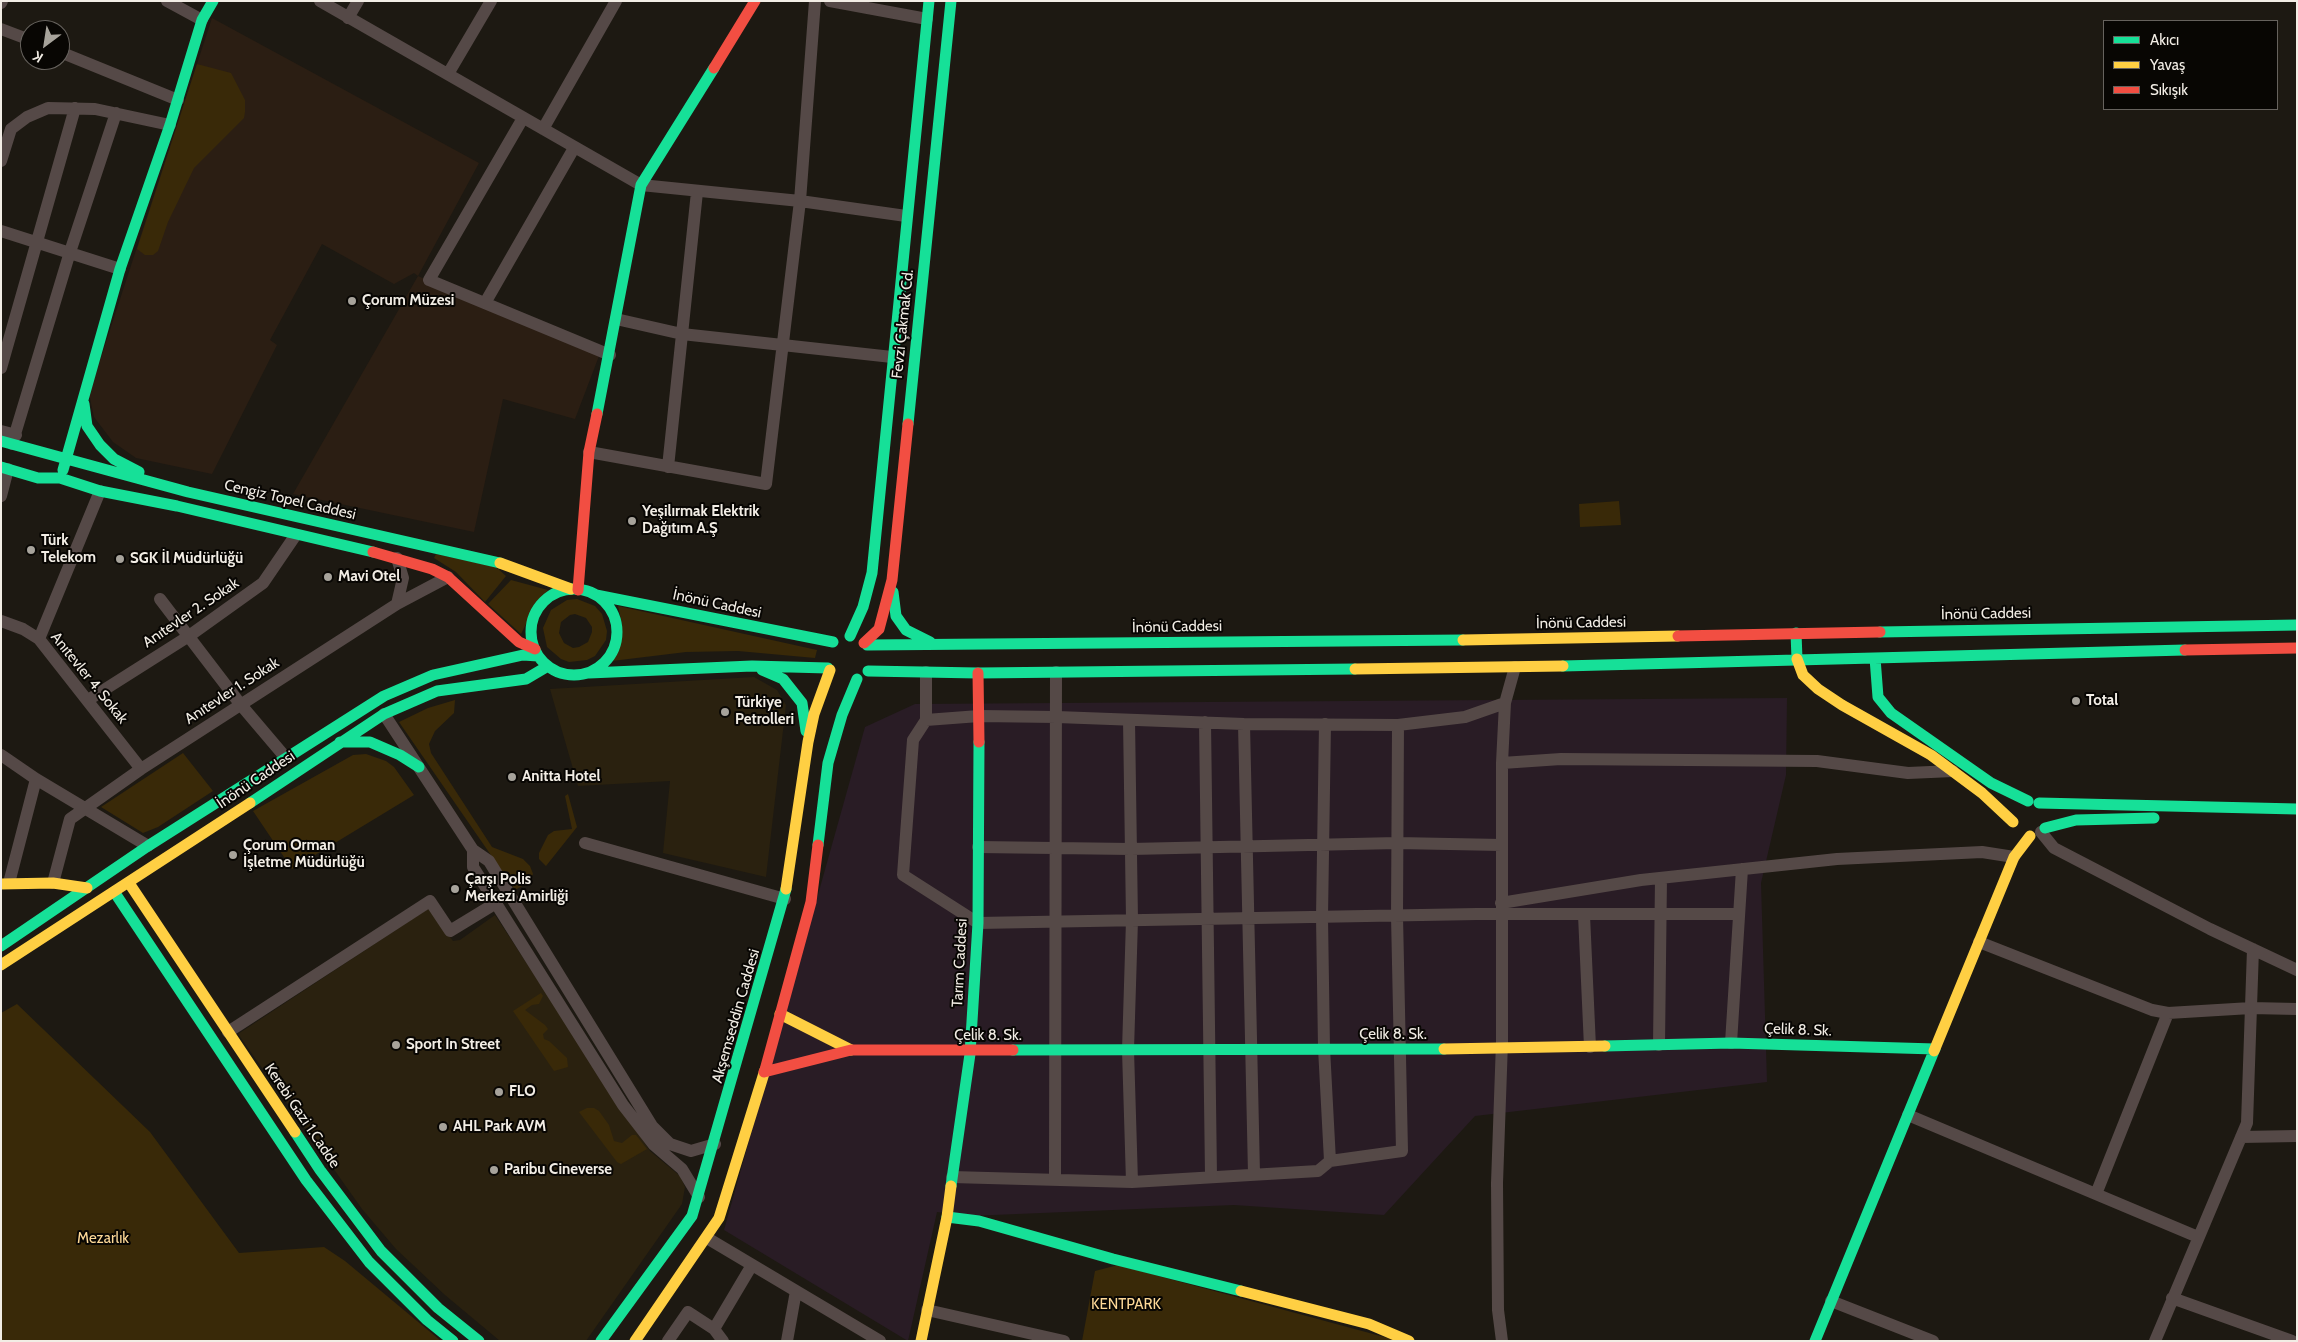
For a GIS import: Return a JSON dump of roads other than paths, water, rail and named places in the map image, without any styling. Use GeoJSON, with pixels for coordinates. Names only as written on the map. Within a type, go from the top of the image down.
{"type":"FeatureCollection","features":[{"type":"Feature","properties":{"kind":"street"},"geometry":{"type":"LineString","coordinates":[[166,1],[202,20]]}},
{"type":"Feature","properties":{"kind":"street"},"geometry":{"type":"LineString","coordinates":[[60,478],[120,269],[170,125],[202,20],[213,1]]}},
{"type":"Feature","properties":{"kind":"street"},"geometry":{"type":"LineString","coordinates":[[320,1],[641,186],[800,202],[906,216]]}},
{"type":"Feature","properties":{"kind":"street"},"geometry":{"type":"LineString","coordinates":[[348,18],[358,1]]}},
{"type":"Feature","properties":{"kind":"street"},"geometry":{"type":"LineString","coordinates":[[448,74],[491,1]]}},
{"type":"Feature","properties":{"kind":"street"},"geometry":{"type":"LineString","coordinates":[[543,129],[616,1]]}},
{"type":"Feature","properties":{"kind":"street"},"geometry":{"type":"LineString","coordinates":[[574,590],[589,452],[610,355],[641,186],[756,1]]}},
{"type":"Feature","properties":{"kind":"street"},"geometry":{"type":"LineString","coordinates":[[589,452],[766,484],[800,202],[815,1]]}},
{"type":"Feature","properties":{"kind":"street"},"geometry":{"type":"LineString","coordinates":[[830,1],[928,19]]}},
{"type":"Feature","properties":{"kind":"street","name":"Fevzi Çakmak Cd."},"geometry":{"type":"LineString","coordinates":[[850,636],[863,608],[872,573],[906,216],[929,1]]}},
{"type":"Feature","properties":{"kind":"street","name":"Fevzi Çakmak Cd."},"geometry":{"type":"LineString","coordinates":[[866,644],[879,629],[892,580],[950,1]]}},
{"type":"Feature","properties":{"kind":"street"},"geometry":{"type":"LineString","coordinates":[[1,29],[20,36]]}},
{"type":"Feature","properties":{"kind":"street"},"geometry":{"type":"LineString","coordinates":[[70,56],[178,100]]}},
{"type":"Feature","properties":{"kind":"street"},"geometry":{"type":"LineString","coordinates":[[1,161],[12,129],[27,117],[48,108],[75,108],[170,125]]}},
{"type":"Feature","properties":{"kind":"street"},"geometry":{"type":"LineString","coordinates":[[1,368],[75,108]]}},
{"type":"Feature","properties":{"kind":"street"},"geometry":{"type":"LineString","coordinates":[[1,496],[9,453],[70,252],[116,114]]}},
{"type":"Feature","properties":{"kind":"street"},"geometry":{"type":"LineString","coordinates":[[523,118],[429,280],[610,355]]}},
{"type":"Feature","properties":{"kind":"street"},"geometry":{"type":"LineString","coordinates":[[485,303],[574,148]]}},
{"type":"Feature","properties":{"kind":"street"},"geometry":{"type":"LineString","coordinates":[[668,467],[697,192]]}},
{"type":"Feature","properties":{"kind":"street"},"geometry":{"type":"LineString","coordinates":[[1,231],[120,269]]}},
{"type":"Feature","properties":{"kind":"street"},"geometry":{"type":"LineString","coordinates":[[616,319],[682,334],[892,357]]}},
{"type":"Feature","properties":{"kind":"street"},"geometry":{"type":"LineString","coordinates":[[84,398],[87,426],[100,445],[114,459],[131,469],[188,492]]}},
{"type":"Feature","properties":{"kind":"street"},"geometry":{"type":"LineString","coordinates":[[1,431],[9,453],[38,478],[60,478],[100,491],[177,506],[295,536],[397,558],[432,569],[448,577],[519,642],[536,652],[548,666],[567,674],[828,662]]}},
{"type":"Feature","properties":{"kind":"street","name":"Cengiz Topel Caddesi"},"geometry":{"type":"LineString","coordinates":[[9,453],[66,460],[188,492],[508,565],[574,590]]}},
{"type":"Feature","properties":{"kind":"street"},"geometry":{"type":"LineString","coordinates":[[39,639],[100,491]]}},
{"type":"Feature","properties":{"kind":"street","name":"Anıtevler 2. Sokak"},"geometry":{"type":"LineString","coordinates":[[88,700],[189,636],[263,584],[295,536]]}},
{"type":"Feature","properties":{"kind":"street"},"geometry":{"type":"LineString","coordinates":[[397,558],[403,578],[397,604]]}},
{"type":"Feature","properties":{"kind":"street","name":"Anıtevler 1. Sokak"},"geometry":{"type":"LineString","coordinates":[[53,883],[70,819],[141,768],[397,604],[448,577]]}},
{"type":"Feature","properties":{"kind":"street"},"geometry":{"type":"LineString","coordinates":[[892,580],[896,616],[906,630],[935,644]]}},
{"type":"Feature","properties":{"kind":"street"},"geometry":{"type":"LineString","coordinates":[[536,652],[531,636],[532,622],[546,599],[558,592],[574,590],[595,595],[606,603],[614,616],[618,629],[616,643],[611,656],[601,667],[588,673]]}},
{"type":"Feature","properties":{"kind":"street","name":"İnönü Caddesi"},"geometry":{"type":"LineString","coordinates":[[595,595],[833,642]]}},
{"type":"Feature","properties":{"kind":"street"},"geometry":{"type":"LineString","coordinates":[[160,599],[241,705],[286,758]]}},
{"type":"Feature","properties":{"kind":"street","name":"Anıtevler 4. Sokak"},"geometry":{"type":"LineString","coordinates":[[1,621],[23,629],[39,639],[141,768]]}},
{"type":"Feature","properties":{"kind":"street","name":"İnönü Caddesi"},"geometry":{"type":"LineString","coordinates":[[866,644],[1512,640],[2144,626],[2297,625]]}},
{"type":"Feature","properties":{"kind":"street"},"geometry":{"type":"LineString","coordinates":[[1796,634],[1797,659],[1803,675],[1818,689],[1842,705],[1931,755],[1982,793],[2024,835],[2076,820],[2168,818]]}},
{"type":"Feature","properties":{"kind":"street"},"geometry":{"type":"LineString","coordinates":[[636,1341],[707,1238],[718,1218],[764,1072],[811,902],[828,763],[842,715],[857,679],[868,670],[871,658],[866,644],[850,636],[833,642],[828,662]]}},
{"type":"Feature","properties":{"kind":"street"},"geometry":{"type":"LineString","coordinates":[[868,670],[978,673],[1515,667],[2297,648]]}},
{"type":"Feature","properties":{"kind":"street","name":"İnönü Caddesi"},"geometry":{"type":"LineString","coordinates":[[1,946],[148,846],[384,696],[433,674],[536,652]]}},
{"type":"Feature","properties":{"kind":"street"},"geometry":{"type":"LineString","coordinates":[[1875,658],[1878,697],[1891,713],[1991,783],[2033,802],[2047,811],[2048,822],[2014,857]]}},
{"type":"Feature","properties":{"kind":"street"},"geometry":{"type":"LineString","coordinates":[[828,662],[842,679],[857,679]]}},
{"type":"Feature","properties":{"kind":"street","name":"Akşemseddin Caddesi"},"geometry":{"type":"LineString","coordinates":[[600,1341],[692,1216],[699,1197],[785,899],[808,742],[828,662]]}},
{"type":"Feature","properties":{"kind":"street","name":"İnönü Caddesi"},"geometry":{"type":"LineString","coordinates":[[1,966],[115,893],[339,742],[384,714],[437,691],[526,679],[548,666]]}},
{"type":"Feature","properties":{"kind":"street"},"geometry":{"type":"LineString","coordinates":[[752,666],[783,679],[802,703],[808,742]]}},
{"type":"Feature","properties":{"kind":"street"},"geometry":{"type":"LineString","coordinates":[[1502,1341],[1498,1310],[1497,1183],[1502,1049],[1502,763],[1505,703],[1515,667]]}},
{"type":"Feature","properties":{"kind":"street"},"geometry":{"type":"LineString","coordinates":[[926,672],[926,720],[913,740],[903,874],[978,922],[1397,916],[1501,909],[1661,878],[1837,858],[1982,852],[2014,857]]}},
{"type":"Feature","properties":{"kind":"street"},"geometry":{"type":"LineString","coordinates":[[1055,1180],[1056,672]]}},
{"type":"Feature","properties":{"kind":"street","name":"Tarım Caddesi"},"geometry":{"type":"LineString","coordinates":[[921,1341],[946,1217],[970,1051],[978,922],[980,716],[978,673]]}},
{"type":"Feature","properties":{"kind":"street"},"geometry":{"type":"LineString","coordinates":[[926,720],[980,716],[1244,724],[1398,725],[1465,717],[1505,703]]}},
{"type":"Feature","properties":{"kind":"street"},"geometry":{"type":"LineString","coordinates":[[384,714],[473,850],[489,861],[652,1126],[670,1144],[691,1151],[715,1144]]}},
{"type":"Feature","properties":{"kind":"street"},"geometry":{"type":"LineString","coordinates":[[1129,720],[1132,920],[1128,1050],[1132,1182]]}},
{"type":"Feature","properties":{"kind":"street"},"geometry":{"type":"LineString","coordinates":[[1205,722],[1211,1176]]}},
{"type":"Feature","properties":{"kind":"street"},"geometry":{"type":"LineString","coordinates":[[1244,724],[1253,1050],[1254,1174]]}},
{"type":"Feature","properties":{"kind":"street"},"geometry":{"type":"LineString","coordinates":[[1325,724],[1322,918],[1330,1161]]}},
{"type":"Feature","properties":{"kind":"street"},"geometry":{"type":"LineString","coordinates":[[952,1178],[1132,1182],[1318,1171],[1330,1161],[1402,1151],[1397,916],[1398,725]]}},
{"type":"Feature","properties":{"kind":"street"},"geometry":{"type":"LineString","coordinates":[[339,742],[370,742],[400,755],[420,767]]}},
{"type":"Feature","properties":{"kind":"street"},"geometry":{"type":"LineString","coordinates":[[1,755],[36,779],[148,846]]}},
{"type":"Feature","properties":{"kind":"street"},"geometry":{"type":"LineString","coordinates":[[1502,763],[1561,759],[1817,761],[1908,773],[1953,771]]}},
{"type":"Feature","properties":{"kind":"street"},"geometry":{"type":"LineString","coordinates":[[36,779],[5,883],[53,883],[88,888]]}},
{"type":"Feature","properties":{"kind":"street"},"geometry":{"type":"LineString","coordinates":[[1815,1341],[2014,857],[2014,810],[2022,802],[2297,809]]}},
{"type":"Feature","properties":{"kind":"street"},"geometry":{"type":"LineString","coordinates":[[2188,818],[2297,818]]}},
{"type":"Feature","properties":{"kind":"street"},"geometry":{"type":"LineString","coordinates":[[2039,832],[2054,848],[2297,970]]}},
{"type":"Feature","properties":{"kind":"street"},"geometry":{"type":"LineString","coordinates":[[585,843],[785,899]]}},
{"type":"Feature","properties":{"kind":"street"},"geometry":{"type":"LineString","coordinates":[[978,847],[1131,849],[1397,843],[1502,845]]}},
{"type":"Feature","properties":{"kind":"street"},"geometry":{"type":"LineString","coordinates":[[473,850],[473,867],[623,1105],[654,1145],[682,1169],[699,1197]]}},
{"type":"Feature","properties":{"kind":"street"},"geometry":{"type":"LineString","coordinates":[[1731,1043],[1742,869]]}},
{"type":"Feature","properties":{"kind":"street"},"geometry":{"type":"LineString","coordinates":[[1659,1045],[1661,878]]}},
{"type":"Feature","properties":{"kind":"street","name":"Kerebi Gazi 1.Cadde"},"geometry":{"type":"LineString","coordinates":[[129,883],[320,1170],[381,1252],[438,1308],[478,1341]]}},
{"type":"Feature","properties":{"kind":"street","name":"Kerebi Gazi 1.Cadde"},"geometry":{"type":"LineString","coordinates":[[115,893],[306,1180],[368,1262],[428,1320],[453,1341]]}},
{"type":"Feature","properties":{"kind":"street"},"geometry":{"type":"LineString","coordinates":[[214,1041],[430,901],[450,931],[496,903]]}},
{"type":"Feature","properties":{"kind":"street"},"geometry":{"type":"LineString","coordinates":[[1501,909],[1584,915],[1739,914]]}},
{"type":"Feature","properties":{"kind":"street"},"geometry":{"type":"LineString","coordinates":[[1584,915],[1590,1047]]}},
{"type":"Feature","properties":{"kind":"street"},"geometry":{"type":"LineString","coordinates":[[1979,942],[2152,1010],[2168,1013],[2251,1008],[2297,1009]]}},
{"type":"Feature","properties":{"kind":"street"},"geometry":{"type":"LineString","coordinates":[[2155,1341],[2247,1123],[2253,949]]}},
{"type":"Feature","properties":{"kind":"street"},"geometry":{"type":"LineString","coordinates":[[2096,1194],[2168,1013]]}},
{"type":"Feature","properties":{"kind":"street"},"geometry":{"type":"LineString","coordinates":[[780,1014],[851,1050]]}},
{"type":"Feature","properties":{"kind":"street","name":"Çelik 8. Sk."},"geometry":{"type":"LineString","coordinates":[[851,1050],[1401,1050],[1731,1043],[1935,1049]]}},
{"type":"Feature","properties":{"kind":"street"},"geometry":{"type":"LineString","coordinates":[[764,1072],[801,1061],[851,1050]]}},
{"type":"Feature","properties":{"kind":"street"},"geometry":{"type":"LineString","coordinates":[[1908,1115],[2198,1237]]}},
{"type":"Feature","properties":{"kind":"street"},"geometry":{"type":"LineString","coordinates":[[2241,1137],[2297,1136]]}},
{"type":"Feature","properties":{"kind":"street"},"geometry":{"type":"LineString","coordinates":[[946,1217],[979,1221],[1113,1259],[1369,1324],[1409,1341]]}},
{"type":"Feature","properties":{"kind":"street"},"geometry":{"type":"LineString","coordinates":[[707,1238],[880,1341]]}},
{"type":"Feature","properties":{"kind":"street"},"geometry":{"type":"LineString","coordinates":[[714,1328],[752,1265]]}},
{"type":"Feature","properties":{"kind":"street"},"geometry":{"type":"LineString","coordinates":[[787,1341],[796,1291]]}},
{"type":"Feature","properties":{"kind":"street"},"geometry":{"type":"LineString","coordinates":[[2172,1298],[2292,1338]]}},
{"type":"Feature","properties":{"kind":"street"},"geometry":{"type":"LineString","coordinates":[[1831,1301],[1933,1341]]}},
{"type":"Feature","properties":{"kind":"street"},"geometry":{"type":"LineString","coordinates":[[927,1310],[1064,1341]]}},
{"type":"Feature","properties":{"kind":"street"},"geometry":{"type":"LineString","coordinates":[[668,1341],[688,1312],[714,1328],[722,1341]]}},
{"type":"Feature","properties":{"kind":"place","name":"Çorum Müzesi"},"geometry":{"type":"Point","coordinates":[352,301]}},
{"type":"Feature","properties":{"kind":"place","name":"Yeşilırmak Elektrik Dağıtım A.Ş"},"geometry":{"type":"Point","coordinates":[632,521]}},
{"type":"Feature","properties":{"kind":"place","name":"Türk Telekom"},"geometry":{"type":"Point","coordinates":[31,550]}},
{"type":"Feature","properties":{"kind":"place","name":"SGK İl Müdürlüğü"},"geometry":{"type":"Point","coordinates":[120,559]}},
{"type":"Feature","properties":{"kind":"place","name":"Mavi Otel"},"geometry":{"type":"Point","coordinates":[328,577]}},
{"type":"Feature","properties":{"kind":"place","name":"Total"},"geometry":{"type":"Point","coordinates":[2076,701]}},
{"type":"Feature","properties":{"kind":"place","name":"Türkiye Petrolleri"},"geometry":{"type":"Point","coordinates":[725,712]}},
{"type":"Feature","properties":{"kind":"place","name":"Anitta Hotel"},"geometry":{"type":"Point","coordinates":[512,777]}},
{"type":"Feature","properties":{"kind":"place","name":"Çorum Orman İşletme Müdürlüğü"},"geometry":{"type":"Point","coordinates":[233,855]}},
{"type":"Feature","properties":{"kind":"place","name":"Çarşı Polis Merkezi Amirliği"},"geometry":{"type":"Point","coordinates":[455,889]}},
{"type":"Feature","properties":{"kind":"place","name":"Sport In Street"},"geometry":{"type":"Point","coordinates":[396,1045]}},
{"type":"Feature","properties":{"kind":"place","name":"FLO"},"geometry":{"type":"Point","coordinates":[499,1092]}},
{"type":"Feature","properties":{"kind":"place","name":"AHL Park AVM"},"geometry":{"type":"Point","coordinates":[443,1127]}},
{"type":"Feature","properties":{"kind":"place","name":"Paribu Cineverse"},"geometry":{"type":"Point","coordinates":[494,1170]}},
{"type":"Feature","properties":{"kind":"park label","name":"Mezarlık"},"geometry":{"type":"Point","coordinates":[103,1239]}},
{"type":"Feature","properties":{"kind":"park label","name":"KENTPARK"},"geometry":{"type":"Point","coordinates":[1126,1305]}}]}
